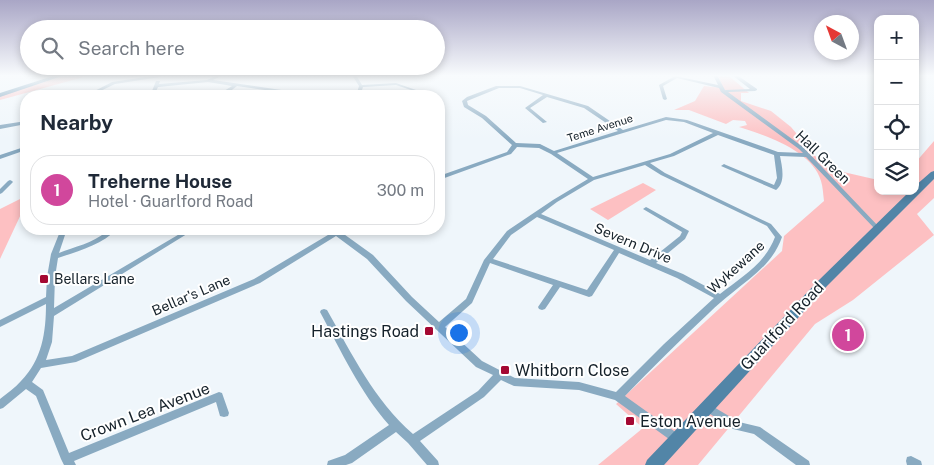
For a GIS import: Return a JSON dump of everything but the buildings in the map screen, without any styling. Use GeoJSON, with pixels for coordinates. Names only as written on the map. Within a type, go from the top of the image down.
{"type":"FeatureCollection","features":[{"type":"Feature","properties":{"kind":"main road","name":"Guarlford Road"},"geometry":{"type":"LineString","coordinates":[[919,187],[934,174]]}},
{"type":"Feature","properties":{"kind":"main road","name":"Guarlford Road"},"geometry":{"type":"LineString","coordinates":[[653,465],[877,228],[911,195]]}},
{"type":"Feature","properties":{"kind":"street"},"geometry":{"type":"LineString","coordinates":[[445,176],[509,153],[515,145],[484,117],[466,106],[464,102],[473,97]]}},
{"type":"Feature","properties":{"kind":"street"},"geometry":{"type":"LineString","coordinates":[[544,97],[527,108],[545,122]]}},
{"type":"Feature","properties":{"kind":"street"},"geometry":{"type":"LineString","coordinates":[[553,97],[586,106],[621,131]]}},
{"type":"Feature","properties":{"kind":"street","name":"Hall Green"},"geometry":{"type":"LineString","coordinates":[[732,97],[794,142],[877,228]]}},
{"type":"Feature","properties":{"kind":"street","name":"Teme Avenue"},"geometry":{"type":"LineString","coordinates":[[515,145],[540,146],[553,154],[666,118],[685,121],[777,154],[807,155]]}},
{"type":"Feature","properties":{"kind":"street"},"geometry":{"type":"LineString","coordinates":[[0,127],[10,123],[20,123]]}},
{"type":"Feature","properties":{"kind":"street"},"geometry":{"type":"LineString","coordinates":[[438,327],[469,301],[488,260],[509,233],[536,214],[592,179],[647,164],[717,133]]}},
{"type":"Feature","properties":{"kind":"street"},"geometry":{"type":"LineString","coordinates":[[0,158],[20,150]]}},
{"type":"Feature","properties":{"kind":"street"},"geometry":{"type":"LineString","coordinates":[[553,154],[592,179]]}},
{"type":"Feature","properties":{"kind":"street"},"geometry":{"type":"LineString","coordinates":[[724,166],[776,188],[780,178],[777,154]]}},
{"type":"Feature","properties":{"kind":"street","name":"Wykewane"},"geometry":{"type":"LineString","coordinates":[[618,397],[720,298],[766,260],[776,248],[779,237],[769,225],[663,174],[647,164]]}},
{"type":"Feature","properties":{"kind":"street"},"geometry":{"type":"LineString","coordinates":[[0,192],[10,182]]}},
{"type":"Feature","properties":{"kind":"street"},"geometry":{"type":"LineString","coordinates":[[646,209],[686,231],[683,236],[650,263]]}},
{"type":"Feature","properties":{"kind":"street","name":"Severn Drive"},"geometry":{"type":"LineString","coordinates":[[536,214],[576,233],[650,263],[720,298]]}},
{"type":"Feature","properties":{"kind":"street"},"geometry":{"type":"LineString","coordinates":[[0,405],[26,383],[40,365],[49,340],[54,258],[60,235]]}},
{"type":"Feature","properties":{"kind":"street"},"geometry":{"type":"LineString","coordinates":[[54,258],[103,238],[105,235]]}},
{"type":"Feature","properties":{"kind":"street"},"geometry":{"type":"LineString","coordinates":[[51,314],[182,235]]}},
{"type":"Feature","properties":{"kind":"street","name":"Bellar's Lane"},"geometry":{"type":"LineString","coordinates":[[40,365],[72,359],[257,281],[332,235]]}},
{"type":"Feature","properties":{"kind":"street"},"geometry":{"type":"LineString","coordinates":[[344,235],[370,257],[438,327],[479,364],[514,382],[579,386],[618,397],[677,439]]}},
{"type":"Feature","properties":{"kind":"street"},"geometry":{"type":"LineString","coordinates":[[488,260],[589,294],[618,249]]}},
{"type":"Feature","properties":{"kind":"street"},"geometry":{"type":"LineString","coordinates":[[542,307],[558,284]]}},
{"type":"Feature","properties":{"kind":"street"},"geometry":{"type":"LineString","coordinates":[[0,324],[51,298]]}},
{"type":"Feature","properties":{"kind":"street"},"geometry":{"type":"LineString","coordinates":[[324,312],[369,389],[395,427],[412,440],[434,465]]}},
{"type":"Feature","properties":{"kind":"street"},"geometry":{"type":"LineString","coordinates":[[412,440],[480,394],[499,374]]}},
{"type":"Feature","properties":{"kind":"street","name":"Crown Lea Avenue"},"geometry":{"type":"LineString","coordinates":[[26,383],[40,393],[69,462],[219,396],[224,413]]}},
{"type":"Feature","properties":{"kind":"street"},"geometry":{"type":"LineString","coordinates":[[707,407],[737,426],[756,430],[805,465]]}},
{"type":"Feature","properties":{"kind":"street"},"geometry":{"type":"LineString","coordinates":[[332,465],[348,459],[395,427]]}},
{"type":"Feature","properties":{"kind":"shaded area"},"geometry":{"type":"Polygon","coordinates":[[[0,97],[12,97],[0,100],[0,97]]]}},
{"type":"Feature","properties":{"kind":"shaded area"},"geometry":{"type":"Polygon","coordinates":[[[698,97],[741,97],[741,101],[771,111],[791,127],[822,164],[839,171],[874,179],[874,195],[919,195],[919,158],[934,141],[934,198],[917,214],[934,235],[853,300],[815,324],[698,465],[598,465],[643,428],[616,404],[782,251],[784,236],[824,201],[822,183],[816,170],[808,161],[787,146],[739,127],[747,125],[745,121],[733,120],[726,124],[689,110],[674,110],[695,101],[698,97]]]}},
{"type":"Feature","properties":{"kind":"shaded area"},"geometry":{"type":"Polygon","coordinates":[[[643,183],[656,190],[608,220],[590,209],[643,183]]]}},
{"type":"Feature","properties":{"kind":"shaded area"},"geometry":{"type":"Polygon","coordinates":[[[20,199],[20,216],[0,259],[0,209],[20,199]]]}},
{"type":"Feature","properties":{"kind":"place","name":"Bellars Lane"},"geometry":{"type":"Point","coordinates":[44,279]}},
{"type":"Feature","properties":{"kind":"place","name":"Hastings Road"},"geometry":{"type":"Point","coordinates":[429,331]}},
{"type":"Feature","properties":{"kind":"place","name":"Treherne House"},"geometry":{"type":"Point","coordinates":[848,335]}},
{"type":"Feature","properties":{"kind":"place","name":"Whitborn Close"},"geometry":{"type":"Point","coordinates":[505,370]}},
{"type":"Feature","properties":{"kind":"place","name":"Eston Avenue"},"geometry":{"type":"Point","coordinates":[630,421]}}]}
